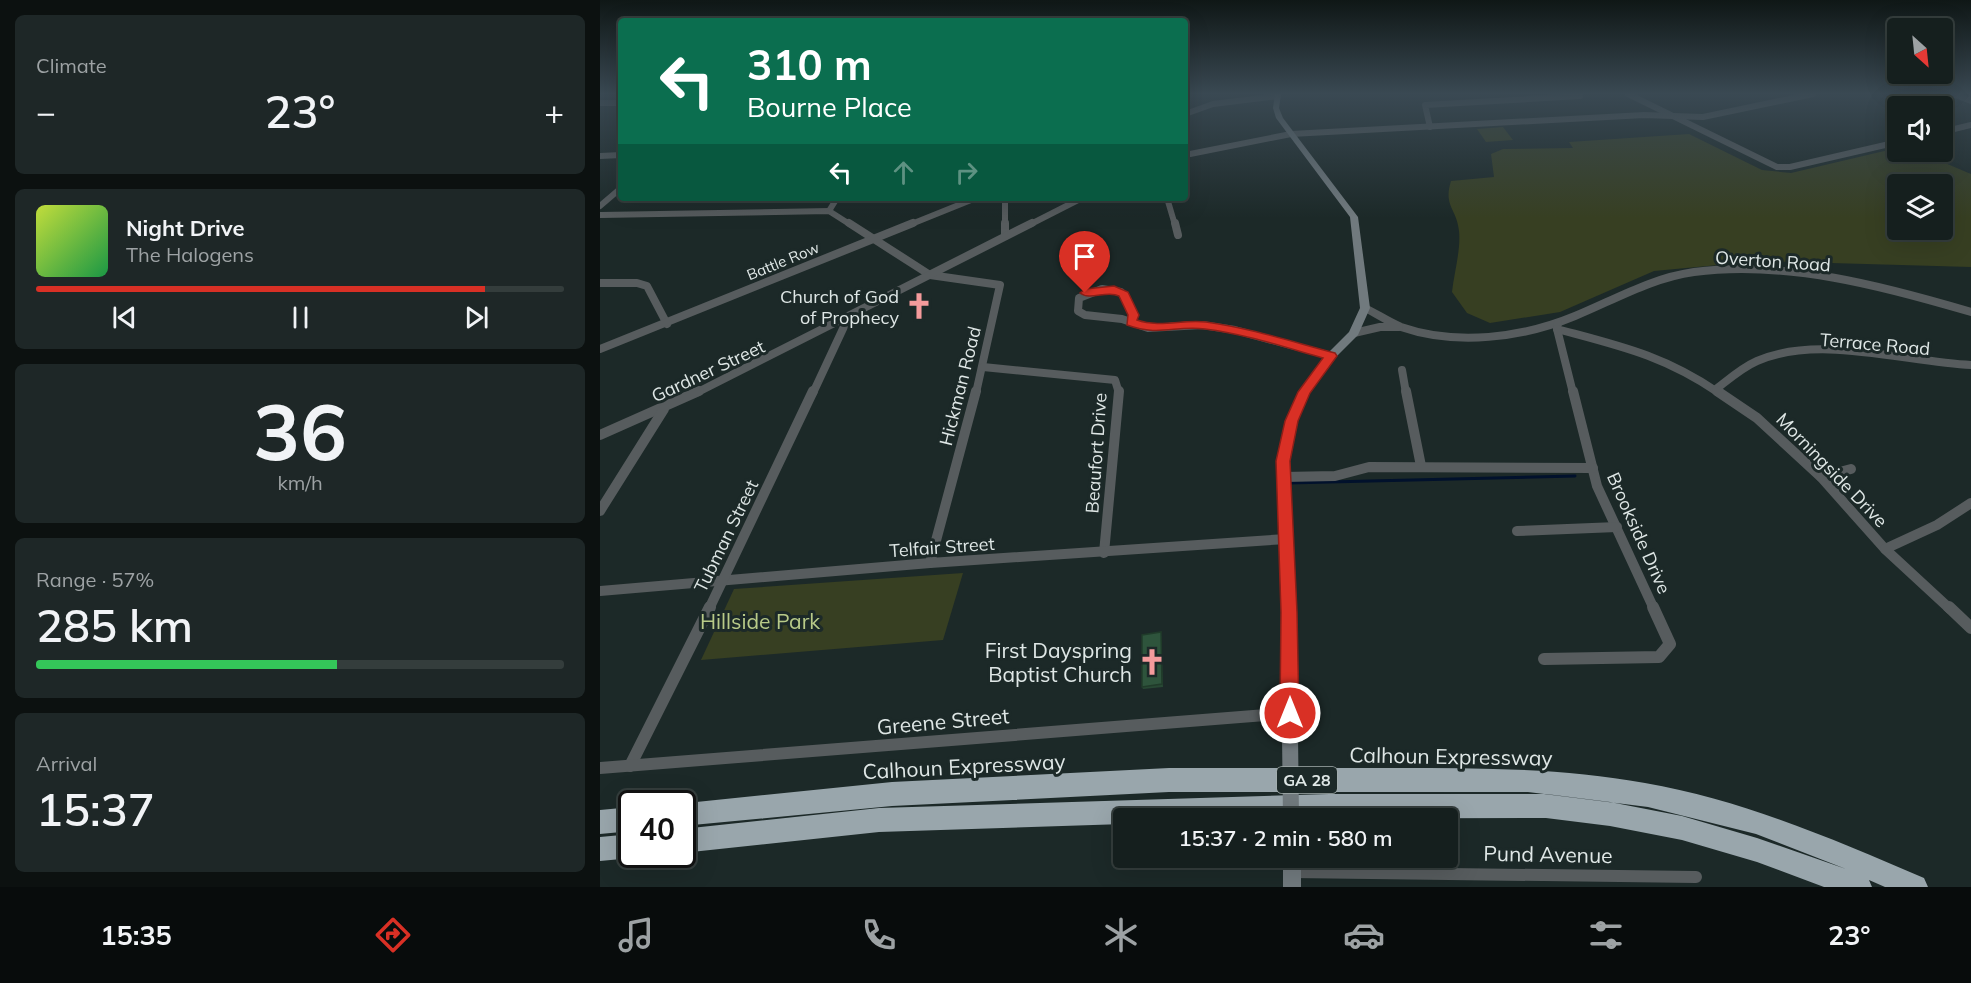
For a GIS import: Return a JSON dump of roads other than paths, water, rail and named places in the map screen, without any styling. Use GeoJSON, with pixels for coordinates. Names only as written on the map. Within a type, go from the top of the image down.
{"type":"FeatureCollection","features":[{"type":"Feature","properties":{"kind":"highway","name":"Calhoun Expressway"},"geometry":{"type":"LineString","coordinates":[[696,813],[892,794],[1169,780],[1528,780],[1592,786],[1648,795],[1756,822],[1810,841],[1915,887]]}},
{"type":"Feature","properties":{"kind":"highway","name":"GA 28"},"geometry":{"type":"LineString","coordinates":[[696,840],[879,820],[1329,806],[1546,806],[1610,814],[1682,828],[1768,853],[1859,887]]}},
{"type":"Feature","properties":{"kind":"highway"},"geometry":{"type":"LineString","coordinates":[[600,822],[618,820]]}},
{"type":"Feature","properties":{"kind":"highway"},"geometry":{"type":"LineString","coordinates":[[600,849],[618,847]]}},
{"type":"Feature","properties":{"kind":"street"},"geometry":{"type":"LineString","coordinates":[[1188,154],[1284,135]]}},
{"type":"Feature","properties":{"kind":"street"},"geometry":{"type":"LineString","coordinates":[[1291,808],[1283,461],[1292,421],[1304,392],[1331,356],[1354,333],[1365,308],[1354,216],[1292,135]]}},
{"type":"Feature","properties":{"kind":"street"},"geometry":{"type":"LineString","coordinates":[[1713,135],[1777,167],[1790,167],[1887,145]]}},
{"type":"Feature","properties":{"kind":"street"},"geometry":{"type":"LineString","coordinates":[[600,156],[618,155]]}},
{"type":"Feature","properties":{"kind":"street"},"geometry":{"type":"LineString","coordinates":[[600,206],[618,191]]}},
{"type":"Feature","properties":{"kind":"street"},"geometry":{"type":"LineString","coordinates":[[829,211],[835,201]]}},
{"type":"Feature","properties":{"kind":"street","name":"Battle Row"},"geometry":{"type":"LineString","coordinates":[[600,349],[969,201]]}},
{"type":"Feature","properties":{"kind":"street"},"geometry":{"type":"LineString","coordinates":[[1005,201],[1005,236]]}},
{"type":"Feature","properties":{"kind":"street","name":"Gardner Street"},"geometry":{"type":"LineString","coordinates":[[600,435],[664,409],[809,340],[1076,201]]}},
{"type":"Feature","properties":{"kind":"street"},"geometry":{"type":"LineString","coordinates":[[1168,201],[1178,235]]}},
{"type":"Feature","properties":{"kind":"street"},"geometry":{"type":"LineString","coordinates":[[600,215],[829,211],[930,275]]}},
{"type":"Feature","properties":{"kind":"street","name":"Overton Road"},"geometry":{"type":"LineString","coordinates":[[1354,333],[1380,327],[1402,327],[1429,333],[1493,337],[1521,334],[1557,326],[1643,284],[1716,270],[1784,274],[1847,282],[1906,293],[1971,312]]}},
{"type":"Feature","properties":{"kind":"street","name":"Hickman Road"},"geometry":{"type":"LineString","coordinates":[[930,275],[1000,285],[983,367],[930,563]]}},
{"type":"Feature","properties":{"kind":"street"},"geometry":{"type":"LineString","coordinates":[[600,283],[637,283],[647,286],[667,324]]}},
{"type":"Feature","properties":{"kind":"street"},"geometry":{"type":"LineString","coordinates":[[1131,322],[1134,315],[1124,294],[1101,289],[1085,293],[1079,298],[1078,310],[1085,315],[1113,317],[1148,328],[1202,325],[1235,330],[1331,356]]}},
{"type":"Feature","properties":{"kind":"street","name":"Overton Road"},"geometry":{"type":"LineString","coordinates":[[1365,308],[1402,327]]}},
{"type":"Feature","properties":{"kind":"street","name":"Tubman Street"},"geometry":{"type":"LineString","coordinates":[[630,766],[723,582],[848,318]]}},
{"type":"Feature","properties":{"kind":"street","name":"Morningside Drive"},"geometry":{"type":"LineString","coordinates":[[1557,326],[1652,355],[1688,371],[1757,418],[1821,477],[1885,549],[1971,628]]}},
{"type":"Feature","properties":{"kind":"street","name":"Brookside Drive"},"geometry":{"type":"LineString","coordinates":[[1544,659],[1659,657],[1670,644],[1597,486],[1557,326]]}},
{"type":"Feature","properties":{"kind":"street","name":"Terrace Road"},"geometry":{"type":"LineString","coordinates":[[1714,390],[1748,365],[1766,357],[1788,353],[1858,353],[1932,364],[1971,365]]}},
{"type":"Feature","properties":{"kind":"street","name":"Beaufort Drive"},"geometry":{"type":"LineString","coordinates":[[983,367],[1115,380],[1119,389],[1104,553]]}},
{"type":"Feature","properties":{"kind":"street"},"geometry":{"type":"LineString","coordinates":[[1402,370],[1421,466]]}},
{"type":"Feature","properties":{"kind":"street"},"geometry":{"type":"LineString","coordinates":[[600,511],[664,409]]}},
{"type":"Feature","properties":{"kind":"street"},"geometry":{"type":"LineString","coordinates":[[1283,477],[1335,476],[1369,467],[1593,468]]}},
{"type":"Feature","properties":{"kind":"street"},"geometry":{"type":"LineString","coordinates":[[1821,477],[1851,470]]}},
{"type":"Feature","properties":{"kind":"street"},"geometry":{"type":"LineString","coordinates":[[1885,549],[1937,525],[1971,503]]}},
{"type":"Feature","properties":{"kind":"street"},"geometry":{"type":"LineString","coordinates":[[1517,531],[1617,527]]}},
{"type":"Feature","properties":{"kind":"street","name":"Telfair Street"},"geometry":{"type":"LineString","coordinates":[[600,591],[930,563],[1286,539]]}},
{"type":"Feature","properties":{"kind":"street","name":"Greene Street"},"geometry":{"type":"LineString","coordinates":[[600,768],[1290,713]]}},
{"type":"Feature","properties":{"kind":"street","name":"Pund Avenue"},"geometry":{"type":"LineString","coordinates":[[1292,872],[1696,877]]}},
{"type":"Feature","properties":{"kind":"waterway"},"geometry":{"type":"LineString","coordinates":[[1288,483],[1575,476]]}},
{"type":"Feature","properties":{"kind":"place","name":"Church of God of Prophecy"},"geometry":{"type":"Point","coordinates":[919,306]}},
{"type":"Feature","properties":{"kind":"place","name":"First Dayspring Baptist Church"},"geometry":{"type":"Point","coordinates":[1152,662]}},
{"type":"Feature","properties":{"kind":"park label","name":"Hillside Park"},"geometry":{"type":"Point","coordinates":[760,621]}}]}
